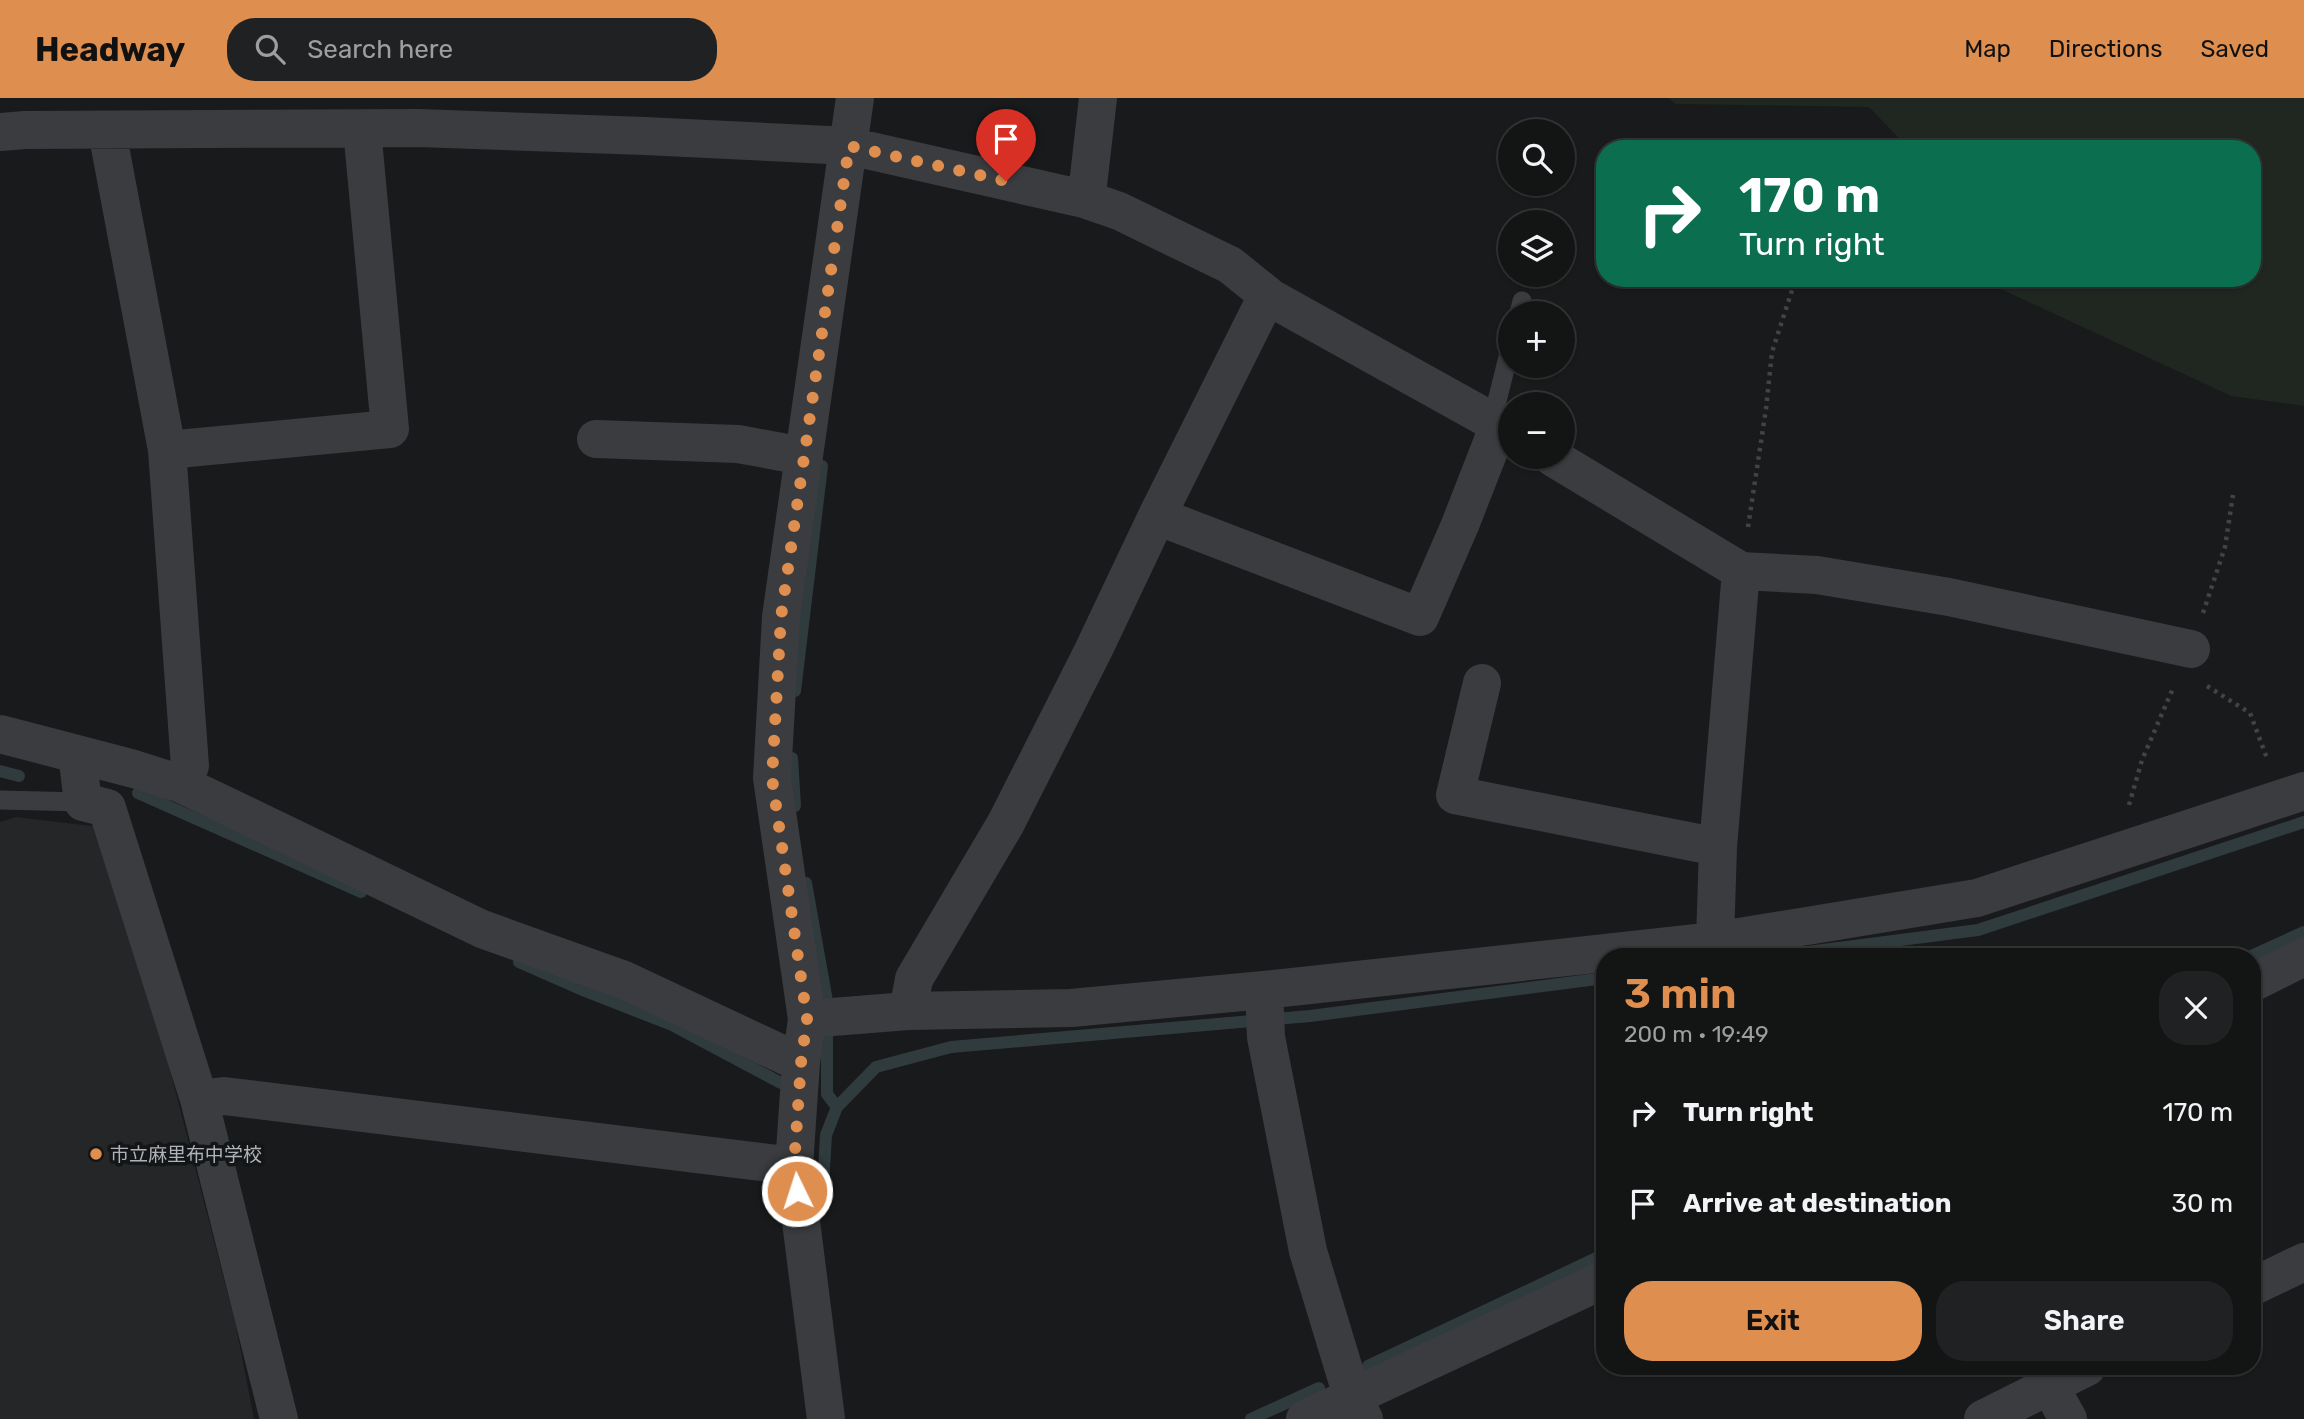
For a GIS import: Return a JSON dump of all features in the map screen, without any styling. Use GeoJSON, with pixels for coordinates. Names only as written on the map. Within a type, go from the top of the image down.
{"type":"FeatureCollection","features":[{"type":"Feature","properties":{"kind":"street"},"geometry":{"type":"LineString","coordinates":[[827,1419],[794,1166],[801,1063],[821,1018],[772,778],[781,617],[855,98]]}},
{"type":"Feature","properties":{"kind":"street"},"geometry":{"type":"LineString","coordinates":[[1084,199],[1098,98]]}},
{"type":"Feature","properties":{"kind":"street"},"geometry":{"type":"LineString","coordinates":[[0,132],[418,128],[849,146],[1084,199],[1119,211],[1230,265],[1271,298],[1498,425]]}},
{"type":"Feature","properties":{"kind":"street"},"geometry":{"type":"LineString","coordinates":[[167,450],[390,429],[362,129]]}},
{"type":"Feature","properties":{"kind":"street"},"geometry":{"type":"LineString","coordinates":[[107,131],[167,450],[190,766],[181,784]]}},
{"type":"Feature","properties":{"kind":"street"},"geometry":{"type":"LineString","coordinates":[[908,1011],[914,979],[1006,823],[1260,310],[1271,298]]}},
{"type":"Feature","properties":{"kind":"street"},"geometry":{"type":"LineString","coordinates":[[1157,516],[1420,617],[1492,443],[1498,436]]}},
{"type":"Feature","properties":{"kind":"street"},"geometry":{"type":"LineString","coordinates":[[596,439],[738,444],[803,456]]}},
{"type":"Feature","properties":{"kind":"street"},"geometry":{"type":"LineString","coordinates":[[1572,469],[1741,571],[1817,575],[1949,597],[2191,649]]}},
{"type":"Feature","properties":{"kind":"street"},"geometry":{"type":"LineString","coordinates":[[1715,941],[1718,847],[1741,571]]}},
{"type":"Feature","properties":{"kind":"street"},"geometry":{"type":"LineString","coordinates":[[1482,683],[1455,795],[1718,847]]}},
{"type":"Feature","properties":{"kind":"street"},"geometry":{"type":"LineString","coordinates":[[0,734],[181,784],[482,929],[624,980],[801,1063]]}},
{"type":"Feature","properties":{"kind":"street"},"geometry":{"type":"LineString","coordinates":[[77,754],[83,802],[107,808],[198,1099],[279,1419]]}},
{"type":"Feature","properties":{"kind":"street"},"geometry":{"type":"LineString","coordinates":[[1674,948],[1977,898],[2293,795]]}},
{"type":"Feature","properties":{"kind":"street"},"geometry":{"type":"LineString","coordinates":[[2261,978],[2304,957]]}},
{"type":"Feature","properties":{"kind":"street"},"geometry":{"type":"LineString","coordinates":[[821,1018],[908,1011],[1071,1007],[1265,1010],[1596,960]]}},
{"type":"Feature","properties":{"kind":"street"},"geometry":{"type":"LineString","coordinates":[[1265,1010],[1308,1251],[1358,1408]]}},
{"type":"Feature","properties":{"kind":"street"},"geometry":{"type":"LineString","coordinates":[[198,1099],[224,1096],[794,1166]]}},
{"type":"Feature","properties":{"kind":"street"},"geometry":{"type":"LineString","coordinates":[[2261,1283],[2304,1262]]}},
{"type":"Feature","properties":{"kind":"street"},"geometry":{"type":"LineString","coordinates":[[1305,1419],[1358,1408],[1596,1284]]}},
{"type":"Feature","properties":{"kind":"street"},"geometry":{"type":"LineString","coordinates":[[1983,1419],[2045,1376],[2068,1419]]}},
{"type":"Feature","properties":{"kind":"lane"},"geometry":{"type":"LineString","coordinates":[[0,800],[83,802]]}},
{"type":"Feature","properties":{"kind":"path"},"geometry":{"type":"LineString","coordinates":[[1741,571],[1772,352],[1793,287]]}},
{"type":"Feature","properties":{"kind":"path"},"geometry":{"type":"LineString","coordinates":[[2204,684],[2250,713],[2293,795]]}},
{"type":"Feature","properties":{"kind":"shaded area"},"geometry":{"type":"Polygon","coordinates":[[[1669,98],[2304,98],[2304,406],[2231,396],[1996,287],[2261,287],[2261,140],[1900,140],[1869,107],[1675,104],[1669,98]]]}},
{"type":"Feature","properties":{"kind":"shaded area","name":"市立麻里布中学校"},"geometry":{"type":"Polygon","coordinates":[[[16,817],[100,827],[147,981],[236,1326],[254,1419],[0,1419],[0,822],[16,817]]]}},
{"type":"Feature","properties":{"kind":"waterway"},"geometry":{"type":"LineString","coordinates":[[795,691],[822,466]]}},
{"type":"Feature","properties":{"kind":"waterway"},"geometry":{"type":"LineString","coordinates":[[792,758],[795,806]]}},
{"type":"Feature","properties":{"kind":"waterway"},"geometry":{"type":"LineString","coordinates":[[0,771],[19,776]]}},
{"type":"Feature","properties":{"kind":"waterway"},"geometry":{"type":"LineString","coordinates":[[138,793],[361,892]]}},
{"type":"Feature","properties":{"kind":"waterway"},"geometry":{"type":"LineString","coordinates":[[1838,948],[1978,930],[2304,822]]}},
{"type":"Feature","properties":{"kind":"waterway"},"geometry":{"type":"LineString","coordinates":[[806,883],[827,1001],[827,1094],[837,1107]]}},
{"type":"Feature","properties":{"kind":"waterway"},"geometry":{"type":"LineString","coordinates":[[2261,952],[2304,932]]}},
{"type":"Feature","properties":{"kind":"waterway"},"geometry":{"type":"LineString","coordinates":[[519,962],[672,1025],[781,1083]]}},
{"type":"Feature","properties":{"kind":"waterway"},"geometry":{"type":"LineString","coordinates":[[823,1186],[826,1135],[837,1107],[876,1067],[951,1047],[1310,1016],[1596,979]]}},
{"type":"Feature","properties":{"kind":"waterway"},"geometry":{"type":"LineString","coordinates":[[1368,1366],[1596,1258]]}},
{"type":"Feature","properties":{"kind":"waterway"},"geometry":{"type":"LineString","coordinates":[[1251,1419],[1319,1388]]}},
{"type":"Feature","properties":{"kind":"place","name":"市立麻里布中学校"},"geometry":{"type":"Point","coordinates":[96,1154]}},
{"type":"Feature","properties":{"kind":"route"},"geometry":{"type":"LineString","coordinates":[[797,1191],[794,1166],[801,1063],[807,1019],[772,778],[781,617],[849,146],[1006,181]]}}]}
